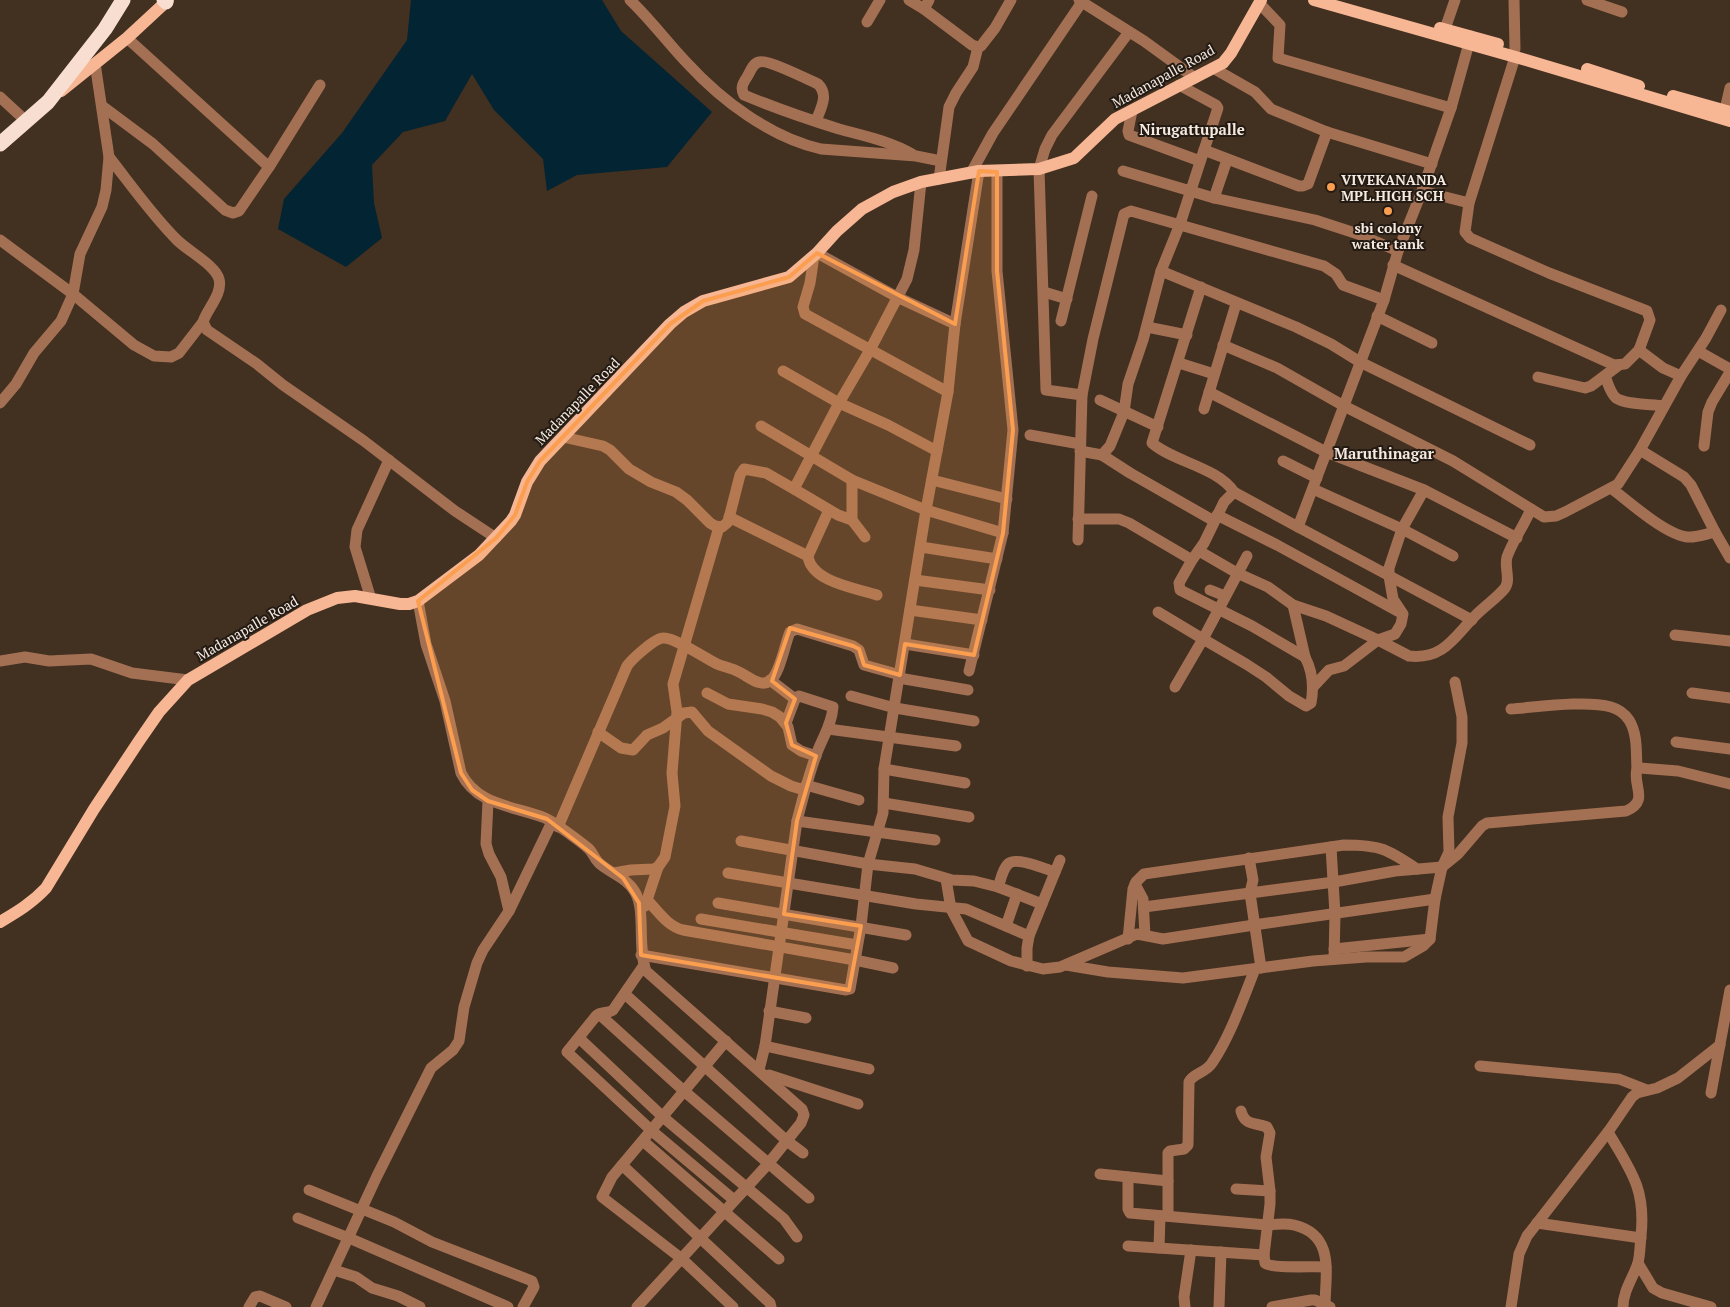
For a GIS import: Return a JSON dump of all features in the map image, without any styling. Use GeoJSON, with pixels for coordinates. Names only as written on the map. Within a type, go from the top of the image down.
{"type":"FeatureCollection","features":[{"type":"Feature","properties":{"kind":"highway"},"geometry":{"type":"LineString","coordinates":[[0,144],[48,102],[105,30],[123,0]]}},
{"type":"Feature","properties":{"kind":"main road"},"geometry":{"type":"LineString","coordinates":[[1314,0],[1515,53],[1727,116]]}},
{"type":"Feature","properties":{"kind":"main road"},"geometry":{"type":"LineString","coordinates":[[1336,0],[1445,29],[1470,41]]}},
{"type":"Feature","properties":{"kind":"main road"},"geometry":{"type":"LineString","coordinates":[[48,102],[127,38],[166,1]]}},
{"type":"Feature","properties":{"kind":"main road","name":"Madanapalle Road"},"geometry":{"type":"LineString","coordinates":[[0,922],[21,910],[46,888],[94,809],[139,741],[159,712],[188,680],[307,610],[337,598],[346,596],[400,604],[418,602],[480,554],[496,538],[515,515],[527,482],[540,461],[670,324],[684,312],[703,301],[789,277],[816,254],[837,231],[862,209],[892,192],[921,182],[975,172],[1039,169],[1074,158],[1109,124],[1223,63],[1231,53],[1260,2]]}},
{"type":"Feature","properties":{"kind":"street"},"geometry":{"type":"LineString","coordinates":[[630,0],[648,17],[686,62],[710,86],[743,112],[776,131],[821,149],[916,156],[941,161]]}},
{"type":"Feature","properties":{"kind":"street"},"geometry":{"type":"LineString","coordinates":[[867,22],[880,0]]}},
{"type":"Feature","properties":{"kind":"street"},"geometry":{"type":"LineString","coordinates":[[909,0],[927,4],[972,45],[978,47]]}},
{"type":"Feature","properties":{"kind":"street"},"geometry":{"type":"LineString","coordinates":[[939,179],[949,107],[956,92],[973,67],[978,47],[981,46],[995,28],[1011,0]]}},
{"type":"Feature","properties":{"kind":"street"},"geometry":{"type":"LineString","coordinates":[[1445,29],[1455,0]]}},
{"type":"Feature","properties":{"kind":"street"},"geometry":{"type":"LineString","coordinates":[[1392,265],[1614,365],[1625,364],[1639,350],[1650,320],[1647,311],[1549,273],[1470,238],[1464,230],[1469,203],[1515,53],[1514,0]]}},
{"type":"Feature","properties":{"kind":"street"},"geometry":{"type":"LineString","coordinates":[[1587,0],[1622,12]]}},
{"type":"Feature","properties":{"kind":"street"},"geometry":{"type":"LineString","coordinates":[[643,960],[849,990],[856,960],[868,864],[883,812],[884,769],[926,510],[948,392],[975,172],[993,134],[1080,1],[1129,32],[1195,78]]}},
{"type":"Feature","properties":{"kind":"street"},"geometry":{"type":"LineString","coordinates":[[1260,2],[1280,25],[1278,58],[1451,108]]}},
{"type":"Feature","properties":{"kind":"street"},"geometry":{"type":"LineString","coordinates":[[1082,395],[1047,391],[1045,389],[1044,292],[1039,169],[1052,135],[1129,32]]}},
{"type":"Feature","properties":{"kind":"street"},"geometry":{"type":"LineString","coordinates":[[127,38],[269,167]]}},
{"type":"Feature","properties":{"kind":"street"},"geometry":{"type":"LineString","coordinates":[[1298,527],[1384,300],[1390,281],[1392,265],[1432,164],[1451,108],[1470,41]]}},
{"type":"Feature","properties":{"kind":"street"},"geometry":{"type":"LineString","coordinates":[[816,121],[824,102],[823,88],[768,62],[754,64],[742,84],[743,93],[782,110],[816,121],[894,144],[916,156]]}},
{"type":"Feature","properties":{"kind":"street"},"geometry":{"type":"LineString","coordinates":[[0,403],[16,384],[34,353],[61,322],[73,294],[80,254],[102,207],[109,157],[96,63]]}},
{"type":"Feature","properties":{"kind":"street"},"geometry":{"type":"LineString","coordinates":[[1214,68],[1256,92],[1271,109],[1327,132],[1432,164]]}},
{"type":"Feature","properties":{"kind":"street"},"geometry":{"type":"LineString","coordinates":[[1102,455],[1110,446],[1124,412],[1128,384],[1161,271],[1180,224],[1218,108],[1216,105],[1179,85]]}},
{"type":"Feature","properties":{"kind":"street"},"geometry":{"type":"LineString","coordinates":[[102,106],[153,144],[229,212],[239,211],[320,86]]}},
{"type":"Feature","properties":{"kind":"street"},"geometry":{"type":"LineString","coordinates":[[1727,116],[1730,88]]}},
{"type":"Feature","properties":{"kind":"street"},"geometry":{"type":"LineString","coordinates":[[0,97],[26,121]]}},
{"type":"Feature","properties":{"kind":"street"},"geometry":{"type":"LineString","coordinates":[[1132,111],[1129,135],[1202,156],[1227,160],[1299,186],[1308,184],[1327,132]]}},
{"type":"Feature","properties":{"kind":"street"},"geometry":{"type":"LineString","coordinates":[[0,240],[73,294],[134,345],[154,356],[171,357],[179,353],[203,322],[218,292],[220,282],[218,276],[207,264],[178,241],[109,157]]}},
{"type":"Feature","properties":{"kind":"street"},"geometry":{"type":"LineString","coordinates":[[1214,198],[1227,160]]}},
{"type":"Feature","properties":{"kind":"street"},"geometry":{"type":"LineString","coordinates":[[1123,171],[1214,198],[1315,220],[1358,234],[1398,251]]}},
{"type":"Feature","properties":{"kind":"street"},"geometry":{"type":"LineString","coordinates":[[969,671],[1003,532],[1008,499],[1013,430],[997,271],[997,172]]}},
{"type":"Feature","properties":{"kind":"street"},"geometry":{"type":"LineString","coordinates":[[794,489],[907,279],[914,250],[921,182]]}},
{"type":"Feature","properties":{"kind":"street"},"geometry":{"type":"LineString","coordinates":[[1422,192],[1469,203]]}},
{"type":"Feature","properties":{"kind":"street"},"geometry":{"type":"LineString","coordinates":[[1061,321],[1092,196]]}},
{"type":"Feature","properties":{"kind":"street"},"geometry":{"type":"LineString","coordinates":[[1078,540],[1082,395],[1093,339],[1124,214],[1131,211],[1324,266],[1336,274],[1343,284],[1384,300]]}},
{"type":"Feature","properties":{"kind":"street"},"geometry":{"type":"LineString","coordinates":[[948,392],[805,314],[803,307],[816,254],[897,297],[955,324]]}},
{"type":"Feature","properties":{"kind":"street"},"geometry":{"type":"LineString","coordinates":[[1161,271],[1236,304],[1296,327],[1331,344],[1360,362],[1530,445]]}},
{"type":"Feature","properties":{"kind":"street"},"geometry":{"type":"LineString","coordinates":[[1201,287],[1179,363],[1152,441],[1154,445],[1214,476],[1234,492],[1472,620]]}},
{"type":"Feature","properties":{"kind":"street"},"geometry":{"type":"LineString","coordinates":[[1044,292],[1067,299]]}},
{"type":"Feature","properties":{"kind":"street"},"geometry":{"type":"LineString","coordinates":[[1204,409],[1236,304]]}},
{"type":"Feature","properties":{"kind":"street"},"geometry":{"type":"LineString","coordinates":[[1223,345],[1277,368],[1344,406],[1453,461],[1544,517],[1556,516],[1618,484],[1640,450],[1720,310]]}},
{"type":"Feature","properties":{"kind":"street"},"geometry":{"type":"LineString","coordinates":[[1378,316],[1432,343]]}},
{"type":"Feature","properties":{"kind":"street"},"geometry":{"type":"LineString","coordinates":[[203,322],[207,330],[364,441],[455,511],[496,538]]}},
{"type":"Feature","properties":{"kind":"street"},"geometry":{"type":"LineString","coordinates":[[1146,327],[1187,335]]}},
{"type":"Feature","properties":{"kind":"street"},"geometry":{"type":"LineString","coordinates":[[1639,350],[1663,368],[1681,376]]}},
{"type":"Feature","properties":{"kind":"street"},"geometry":{"type":"LineString","coordinates":[[1698,351],[1730,371],[1708,412],[1704,446]]}},
{"type":"Feature","properties":{"kind":"street"},"geometry":{"type":"LineString","coordinates":[[1179,363],[1214,374]]}},
{"type":"Feature","properties":{"kind":"street"},"geometry":{"type":"LineString","coordinates":[[1538,377],[1585,388],[1591,386],[1620,365]]}},
{"type":"Feature","properties":{"kind":"street"},"geometry":{"type":"LineString","coordinates":[[783,371],[839,403],[937,450]]}},
{"type":"Feature","properties":{"kind":"street"},"geometry":{"type":"LineString","coordinates":[[1605,376],[1615,397],[1623,401],[1664,406]]}},
{"type":"Feature","properties":{"kind":"street"},"geometry":{"type":"LineString","coordinates":[[1209,392],[1326,452],[1424,490],[1517,538]]}},
{"type":"Feature","properties":{"kind":"street"},"geometry":{"type":"LineString","coordinates":[[1100,400],[1158,427]]}},
{"type":"Feature","properties":{"kind":"street"},"geometry":{"type":"LineString","coordinates":[[762,426],[852,480],[926,510],[1003,532]]}},
{"type":"Feature","properties":{"kind":"street"},"geometry":{"type":"LineString","coordinates":[[1030,435],[1102,455],[1130,473],[1216,518],[1277,545],[1402,614]]}},
{"type":"Feature","properties":{"kind":"street"},"geometry":{"type":"LineString","coordinates":[[563,437],[595,443],[610,450],[630,469],[651,482],[676,492],[710,523],[719,527],[725,526],[730,517],[740,475],[744,470],[766,473],[838,515],[852,520],[865,537]]}},
{"type":"Feature","properties":{"kind":"street"},"geometry":{"type":"LineString","coordinates":[[1640,450],[1684,477],[1691,485],[1714,532],[1730,558]]}},
{"type":"Feature","properties":{"kind":"street"},"geometry":{"type":"LineString","coordinates":[[371,599],[355,539],[357,530],[389,460]]}},
{"type":"Feature","properties":{"kind":"street"},"geometry":{"type":"LineString","coordinates":[[1283,461],[1315,483],[1453,556]]}},
{"type":"Feature","properties":{"kind":"street"},"geometry":{"type":"LineString","coordinates":[[852,480],[852,520]]}},
{"type":"Feature","properties":{"kind":"street"},"geometry":{"type":"LineString","coordinates":[[932,480],[1008,499]]}},
{"type":"Feature","properties":{"kind":"street"},"geometry":{"type":"LineString","coordinates":[[1611,488],[1649,517],[1678,534],[1690,537],[1714,532]]}},
{"type":"Feature","properties":{"kind":"street"},"geometry":{"type":"LineString","coordinates":[[1314,686],[1329,670],[1344,666],[1378,640],[1395,634],[1401,624],[1402,614],[1393,599],[1389,576],[1390,568],[1402,529],[1424,490]]}},
{"type":"Feature","properties":{"kind":"street"},"geometry":{"type":"LineString","coordinates":[[1234,492],[1224,502],[1179,582],[1180,590],[1252,626],[1306,660],[1329,670]]}},
{"type":"Feature","properties":{"kind":"street"},"geometry":{"type":"LineString","coordinates":[[1078,519],[1118,519],[1129,523],[1268,587],[1293,605],[1326,616],[1409,656],[1434,654],[1441,651],[1453,642],[1472,620],[1505,588],[1508,581],[1507,558],[1531,509]]}},
{"type":"Feature","properties":{"kind":"street"},"geometry":{"type":"LineString","coordinates":[[829,510],[808,556],[809,562],[814,570],[822,576],[840,584],[877,594]]}},
{"type":"Feature","properties":{"kind":"street"},"geometry":{"type":"LineString","coordinates":[[730,517],[808,556]]}},
{"type":"Feature","properties":{"kind":"street"},"geometry":{"type":"LineString","coordinates":[[640,922],[658,867],[665,857],[675,806],[672,773],[677,718],[673,684],[719,527]]}},
{"type":"Feature","properties":{"kind":"street"},"geometry":{"type":"LineString","coordinates":[[921,547],[997,559]]}},
{"type":"Feature","properties":{"kind":"street"},"geometry":{"type":"LineString","coordinates":[[1175,687],[1247,556]]}},
{"type":"Feature","properties":{"kind":"street"},"geometry":{"type":"LineString","coordinates":[[915,580],[990,590]]}},
{"type":"Feature","properties":{"kind":"street"},"geometry":{"type":"LineString","coordinates":[[1210,590],[1225,596]]}},
{"type":"Feature","properties":{"kind":"street"},"geometry":{"type":"LineString","coordinates":[[418,602],[426,644],[444,701],[461,773],[465,782],[472,790],[488,801],[547,819],[589,849],[598,862],[623,878],[636,894],[639,903],[643,960],[646,971],[802,1109],[804,1115],[801,1123],[768,1164],[637,1307]]}},
{"type":"Feature","properties":{"kind":"street"},"geometry":{"type":"LineString","coordinates":[[1158,612],[1266,676],[1289,696],[1306,706],[1311,702],[1314,686],[1293,605]]}},
{"type":"Feature","properties":{"kind":"street"},"geometry":{"type":"LineString","coordinates":[[910,610],[982,620]]}},
{"type":"Feature","properties":{"kind":"street"},"geometry":{"type":"LineString","coordinates":[[316,1307],[431,1068],[453,1050],[459,1041],[464,1007],[477,963],[555,825],[630,662],[660,638],[666,638],[718,664],[738,671],[757,682],[766,683],[770,680],[785,651],[790,632],[793,629],[853,646],[859,650],[864,665],[900,677],[968,690]]}},
{"type":"Feature","properties":{"kind":"street"},"geometry":{"type":"LineString","coordinates":[[1676,635],[1730,641]]}},
{"type":"Feature","properties":{"kind":"street"},"geometry":{"type":"LineString","coordinates":[[905,644],[974,655]]}},
{"type":"Feature","properties":{"kind":"street"},"geometry":{"type":"LineString","coordinates":[[0,661],[30,657],[49,661],[92,659],[132,672],[188,680]]}},
{"type":"Feature","properties":{"kind":"street"},"geometry":{"type":"LineString","coordinates":[[770,680],[795,699]]}},
{"type":"Feature","properties":{"kind":"street"},"geometry":{"type":"LineString","coordinates":[[1066,965],[1108,972],[1183,978],[1258,968],[1334,954],[1407,956],[1423,946],[1430,938],[1442,866],[1449,852],[1448,817],[1463,730],[1455,682]]}},
{"type":"Feature","properties":{"kind":"street"},"geometry":{"type":"LineString","coordinates":[[707,693],[728,704],[772,712],[786,723]]}},
{"type":"Feature","properties":{"kind":"street"},"geometry":{"type":"LineString","coordinates":[[1692,693],[1730,698]]}},
{"type":"Feature","properties":{"kind":"street"},"geometry":{"type":"LineString","coordinates":[[761,1072],[797,821],[805,787],[828,729],[834,708],[833,706],[801,696],[795,699],[786,723],[792,745],[801,751],[816,756]]}},
{"type":"Feature","properties":{"kind":"street"},"geometry":{"type":"LineString","coordinates":[[851,696],[895,708],[974,721]]}},
{"type":"Feature","properties":{"kind":"street"},"geometry":{"type":"LineString","coordinates":[[1144,907],[1442,866],[1458,854],[1482,826],[1487,823],[1626,811],[1636,805],[1639,793],[1636,775],[1634,731],[1623,713],[1614,708],[1584,704],[1511,709]]}},
{"type":"Feature","properties":{"kind":"street"},"geometry":{"type":"LineString","coordinates":[[598,732],[621,748],[633,750],[647,735],[663,728],[684,713],[692,712],[708,731],[771,776],[791,786],[805,787],[859,800]]}},
{"type":"Feature","properties":{"kind":"street"},"geometry":{"type":"LineString","coordinates":[[828,729],[956,746]]}},
{"type":"Feature","properties":{"kind":"street"},"geometry":{"type":"LineString","coordinates":[[1676,742],[1730,749]]}},
{"type":"Feature","properties":{"kind":"street"},"geometry":{"type":"LineString","coordinates":[[1637,769],[1644,767],[1678,771],[1730,784]]}},
{"type":"Feature","properties":{"kind":"street"},"geometry":{"type":"LineString","coordinates":[[884,769],[965,782]]}},
{"type":"Feature","properties":{"kind":"street"},"geometry":{"type":"LineString","coordinates":[[488,801],[486,844],[501,878],[508,911]]}},
{"type":"Feature","properties":{"kind":"street"},"geometry":{"type":"LineString","coordinates":[[884,803],[969,816]]}},
{"type":"Feature","properties":{"kind":"street"},"geometry":{"type":"LineString","coordinates":[[797,821],[935,840]]}},
{"type":"Feature","properties":{"kind":"street"},"geometry":{"type":"LineString","coordinates":[[741,840],[868,864],[914,869],[946,879],[974,881],[998,887],[1042,904]]}},
{"type":"Feature","properties":{"kind":"street"},"geometry":{"type":"LineString","coordinates":[[1128,938],[1131,897],[1135,884],[1144,874],[1330,847],[1365,845],[1379,847],[1391,852],[1417,869]]}},
{"type":"Feature","properties":{"kind":"street"},"geometry":{"type":"LineString","coordinates":[[1330,847],[1334,882],[1334,954]]}},
{"type":"Feature","properties":{"kind":"street"},"geometry":{"type":"LineString","coordinates":[[1159,1248],[1168,1181],[1169,1152],[1184,1149],[1188,1142],[1187,1106],[1190,1080],[1193,1076],[1206,1071],[1214,1061],[1258,968],[1250,893],[1253,880],[1249,858]]}},
{"type":"Feature","properties":{"kind":"street"},"geometry":{"type":"LineString","coordinates":[[1027,966],[1026,948],[1029,936],[1060,860]]}},
{"type":"Feature","properties":{"kind":"street"},"geometry":{"type":"LineString","coordinates":[[998,887],[1008,864],[1013,861],[1020,861],[1055,872]]}},
{"type":"Feature","properties":{"kind":"street"},"geometry":{"type":"LineString","coordinates":[[614,873],[658,867]]}},
{"type":"Feature","properties":{"kind":"street"},"geometry":{"type":"LineString","coordinates":[[728,872],[865,896],[951,909],[960,908],[973,911],[1029,936]]}},
{"type":"Feature","properties":{"kind":"street"},"geometry":{"type":"LineString","coordinates":[[946,879],[951,909],[968,941],[1011,961],[1049,970],[1066,965],[1138,934],[1154,939],[1163,939],[1254,924],[1435,899]]}},
{"type":"Feature","properties":{"kind":"street"},"geometry":{"type":"LineString","coordinates":[[1135,884],[1142,895],[1145,935]]}},
{"type":"Feature","properties":{"kind":"street"},"geometry":{"type":"LineString","coordinates":[[1006,926],[1017,894]]}},
{"type":"Feature","properties":{"kind":"street"},"geometry":{"type":"LineString","coordinates":[[647,900],[675,928],[893,968]]}},
{"type":"Feature","properties":{"kind":"street"},"geometry":{"type":"LineString","coordinates":[[718,903],[906,935]]}},
{"type":"Feature","properties":{"kind":"street"},"geometry":{"type":"LineString","coordinates":[[701,919],[857,945]]}},
{"type":"Feature","properties":{"kind":"street"},"geometry":{"type":"LineString","coordinates":[[643,960],[626,995],[611,1012],[599,1014],[567,1052],[652,1131],[734,1200]]}},
{"type":"Feature","properties":{"kind":"street"},"geometry":{"type":"LineString","coordinates":[[1711,1093],[1730,990]]}},
{"type":"Feature","properties":{"kind":"street"},"geometry":{"type":"LineString","coordinates":[[626,995],[787,1141],[803,1153]]}},
{"type":"Feature","properties":{"kind":"street"},"geometry":{"type":"LineString","coordinates":[[769,1011],[806,1018]]}},
{"type":"Feature","properties":{"kind":"street"},"geometry":{"type":"LineString","coordinates":[[599,1014],[684,1091],[809,1198]]}},
{"type":"Feature","properties":{"kind":"street"},"geometry":{"type":"LineString","coordinates":[[579,1038],[663,1117],[784,1219],[797,1237]]}},
{"type":"Feature","properties":{"kind":"street"},"geometry":{"type":"LineString","coordinates":[[726,1041],[612,1177],[602,1197],[682,1259],[733,1307]]}},
{"type":"Feature","properties":{"kind":"street"},"geometry":{"type":"LineString","coordinates":[[1511,1307],[1519,1254],[1527,1236],[1608,1132],[1632,1097],[1637,1093],[1657,1088],[1678,1078],[1720,1045]]}},
{"type":"Feature","properties":{"kind":"street"},"geometry":{"type":"LineString","coordinates":[[765,1046],[869,1069]]}},
{"type":"Feature","properties":{"kind":"street"},"geometry":{"type":"LineString","coordinates":[[1480,1066],[1619,1079],[1647,1090]]}},
{"type":"Feature","properties":{"kind":"street"},"geometry":{"type":"LineString","coordinates":[[761,1072],[858,1104]]}},
{"type":"Feature","properties":{"kind":"street"},"geometry":{"type":"LineString","coordinates":[[1241,1111],[1246,1122],[1263,1125],[1270,1130],[1266,1157],[1270,1191],[1265,1262],[1269,1266],[1326,1267]]}},
{"type":"Feature","properties":{"kind":"street"},"geometry":{"type":"LineString","coordinates":[[1608,1132],[1635,1179],[1640,1192],[1642,1207],[1638,1263],[1626,1289],[1623,1307]]}},
{"type":"Feature","properties":{"kind":"street"},"geometry":{"type":"LineString","coordinates":[[643,1141],[779,1259]]}},
{"type":"Feature","properties":{"kind":"street"},"geometry":{"type":"LineString","coordinates":[[622,1166],[701,1237],[770,1303],[771,1307]]}},
{"type":"Feature","properties":{"kind":"street"},"geometry":{"type":"LineString","coordinates":[[1100,1174],[1168,1181]]}},
{"type":"Feature","properties":{"kind":"street"},"geometry":{"type":"LineString","coordinates":[[1128,1177],[1128,1212],[1132,1214],[1267,1225],[1295,1225],[1314,1235],[1322,1244],[1326,1256],[1326,1306]]}},
{"type":"Feature","properties":{"kind":"street"},"geometry":{"type":"LineString","coordinates":[[1236,1189],[1270,1191]]}},
{"type":"Feature","properties":{"kind":"street"},"geometry":{"type":"LineString","coordinates":[[309,1190],[394,1222],[432,1242],[532,1281],[534,1287],[523,1307]]}},
{"type":"Feature","properties":{"kind":"street"},"geometry":{"type":"LineString","coordinates":[[298,1218],[349,1238],[490,1303],[508,1307]]}},
{"type":"Feature","properties":{"kind":"street"},"geometry":{"type":"LineString","coordinates":[[1537,1223],[1641,1238]]}},
{"type":"Feature","properties":{"kind":"street"},"geometry":{"type":"LineString","coordinates":[[1128,1246],[1264,1255]]}},
{"type":"Feature","properties":{"kind":"street"},"geometry":{"type":"LineString","coordinates":[[1185,1307],[1184,1297],[1191,1250]]}},
{"type":"Feature","properties":{"kind":"street"},"geometry":{"type":"LineString","coordinates":[[1219,1307],[1221,1252]]}},
{"type":"Feature","properties":{"kind":"street"},"geometry":{"type":"LineString","coordinates":[[1638,1263],[1653,1288],[1662,1293],[1711,1307]]}},
{"type":"Feature","properties":{"kind":"street"},"geometry":{"type":"LineString","coordinates":[[334,1270],[356,1277],[372,1288],[398,1296],[420,1307]]}},
{"type":"Feature","properties":{"kind":"street"},"geometry":{"type":"LineString","coordinates":[[249,1307],[257,1296],[286,1307]]}},
{"type":"Feature","properties":{"kind":"street"},"geometry":{"type":"LineString","coordinates":[[1272,1307],[1311,1300],[1316,1300],[1326,1306]]}},
{"type":"Feature","properties":{"kind":"highlighted area"},"geometry":{"type":"Polygon","coordinates":[[[979,171],[997,172],[997,271],[1013,430],[1003,533],[974,655],[905,644],[900,675],[864,665],[859,649],[853,646],[790,628],[772,681],[795,699],[786,723],[792,745],[816,756],[797,821],[784,914],[861,926],[849,990],[641,955],[639,903],[623,878],[547,819],[488,801],[472,790],[461,773],[418,601],[496,538],[515,515],[527,482],[540,461],[670,324],[703,301],[789,277],[817,253],[955,324],[979,171]]]}},
{"type":"Feature","properties":{"kind":"water"},"geometry":{"type":"Polygon","coordinates":[[[411,0],[602,0],[621,31],[712,112],[667,167],[577,175],[547,191],[543,159],[494,110],[472,74],[445,121],[403,132],[372,165],[374,203],[382,238],[346,267],[278,229],[284,199],[342,133],[407,40],[411,0]]]}},
{"type":"Feature","properties":{"kind":"place","name":"VIVEKANANDA MPL.HIGH SCH"},"geometry":{"type":"Point","coordinates":[1331,187]}},
{"type":"Feature","properties":{"kind":"place","name":"sbi colony water tank"},"geometry":{"type":"Point","coordinates":[1388,211]}},
{"type":"Feature","properties":{"kind":"district","name":"Nirugattupalle"},"geometry":{"type":"Point","coordinates":[1192,129]}},
{"type":"Feature","properties":{"kind":"district","name":"Maruthinagar"},"geometry":{"type":"Point","coordinates":[1384,453]}}]}
